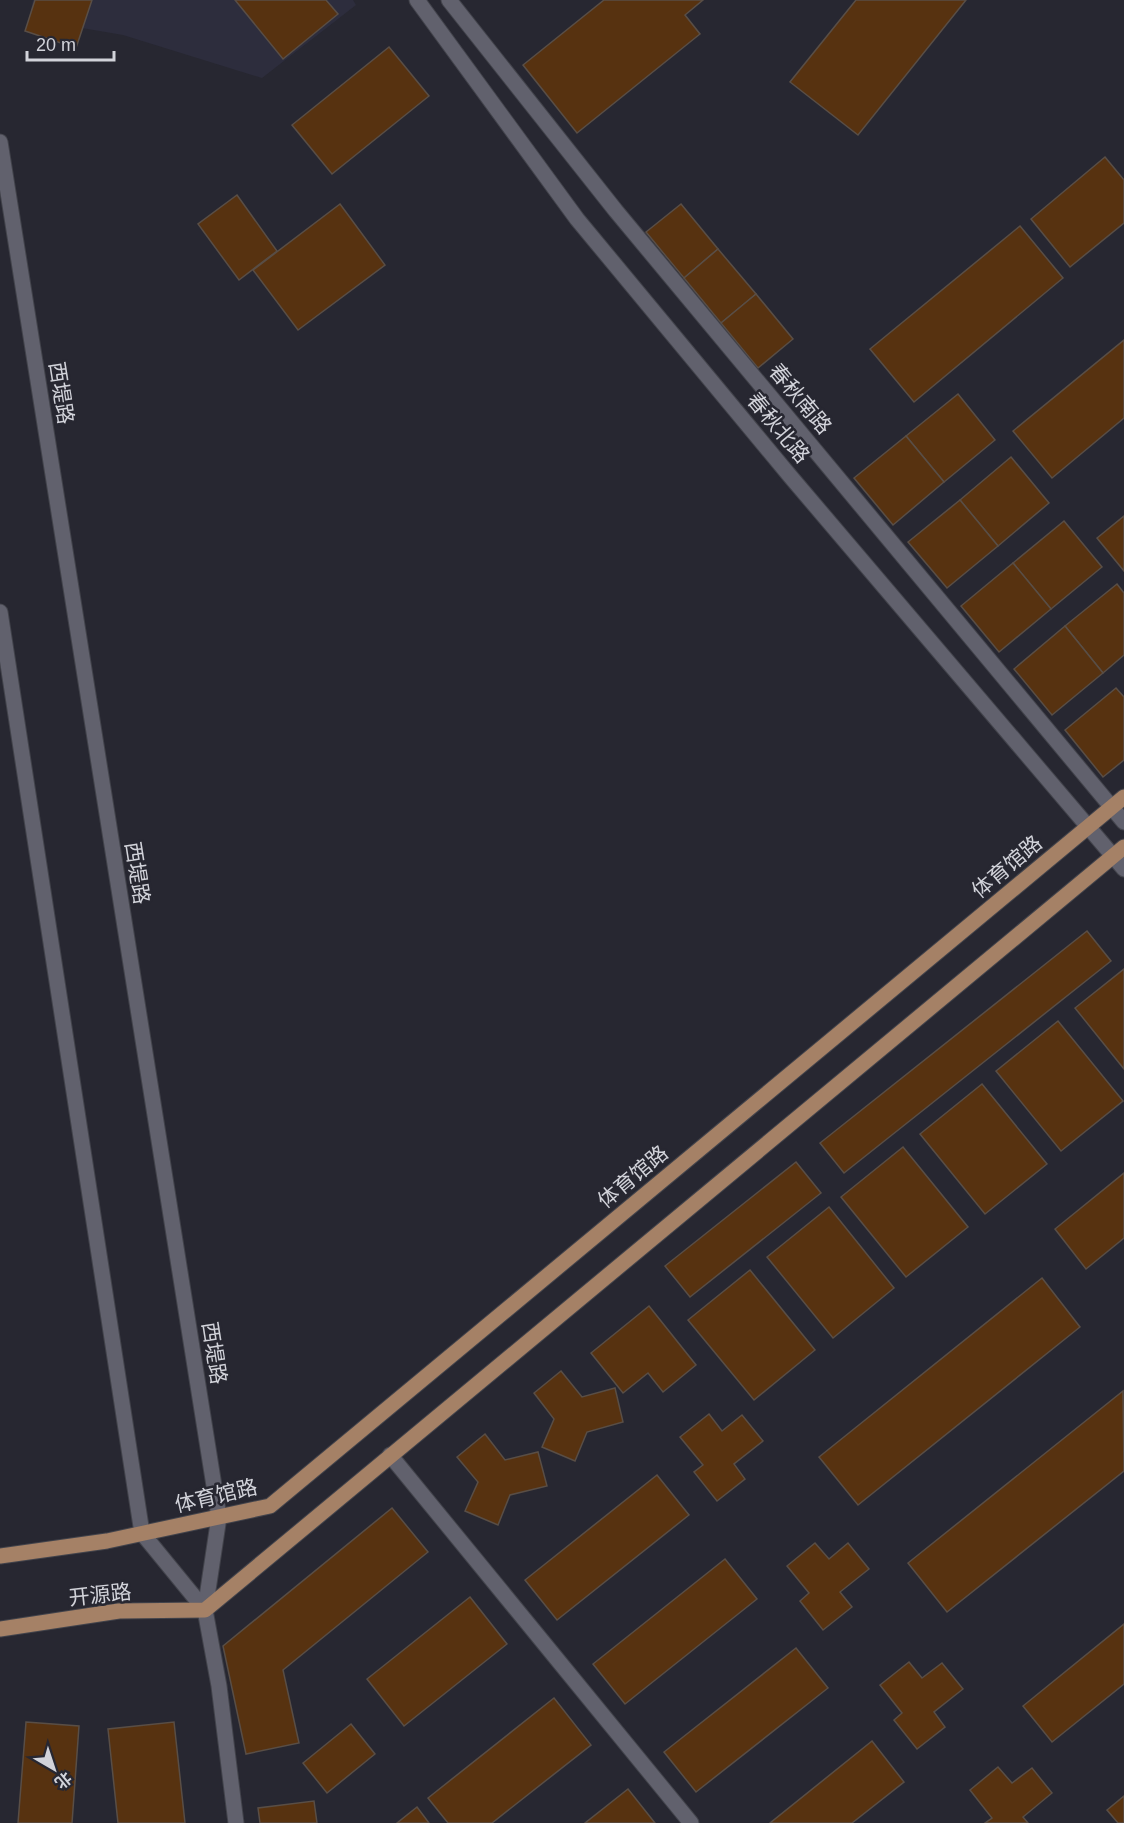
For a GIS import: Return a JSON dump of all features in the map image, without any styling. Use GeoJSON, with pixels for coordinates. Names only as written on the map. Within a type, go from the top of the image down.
{"type":"FeatureCollection","features":[{"type":"Feature","properties":{"kind":"main road","name":"体育馆路"},"geometry":{"type":"LineString","coordinates":[[142,1533],[270,1506],[1124,797]]}},
{"type":"Feature","properties":{"kind":"main road"},"geometry":{"type":"LineString","coordinates":[[205,1610],[1119,851]]}},
{"type":"Feature","properties":{"kind":"main road"},"geometry":{"type":"LineString","coordinates":[[0,1556],[106,1541],[142,1533]]}},
{"type":"Feature","properties":{"kind":"main road","name":"开源路"},"geometry":{"type":"LineString","coordinates":[[0,1629],[119,1611],[205,1610]]}},
{"type":"Feature","properties":{"kind":"street","name":"春秋北路"},"geometry":{"type":"LineString","coordinates":[[417,0],[577,219],[790,476],[1088,826],[1119,851],[1124,868]]}},
{"type":"Feature","properties":{"kind":"street","name":"春秋南路"},"geometry":{"type":"LineString","coordinates":[[449,0],[616,211],[1124,822]]}},
{"type":"Feature","properties":{"kind":"street","name":"西堤路"},"geometry":{"type":"LineString","coordinates":[[0,142],[219,1517],[205,1610],[219,1686],[236,1823]]}},
{"type":"Feature","properties":{"kind":"street"},"geometry":{"type":"LineString","coordinates":[[0,612],[142,1533]]}},
{"type":"Feature","properties":{"kind":"street"},"geometry":{"type":"LineString","coordinates":[[390,1455],[691,1823]]}},
{"type":"Feature","properties":{"kind":"street","name":"西堤路"},"geometry":{"type":"LineString","coordinates":[[142,1533],[205,1610]]}},
{"type":"Feature","properties":{"kind":"shaded area"},"geometry":{"type":"Polygon","coordinates":[[[33,0],[353,0],[356,5],[262,78],[123,35],[29,19],[33,0]]]}},
{"type":"Feature","properties":{"kind":"building"},"geometry":{"type":"Polygon","coordinates":[[[35,0],[92,0],[76,48],[25,31],[35,0]]]}},
{"type":"Feature","properties":{"kind":"building"},"geometry":{"type":"Polygon","coordinates":[[[235,0],[326,0],[338,14],[283,59],[235,0]]]}},
{"type":"Feature","properties":{"kind":"building"},"geometry":{"type":"Polygon","coordinates":[[[604,0],[703,0],[685,15],[700,34],[577,133],[523,65],[604,0]]]}},
{"type":"Feature","properties":{"kind":"building"},"geometry":{"type":"Polygon","coordinates":[[[856,0],[966,0],[858,135],[790,82],[856,0]]]}},
{"type":"Feature","properties":{"kind":"building"},"geometry":{"type":"Polygon","coordinates":[[[389,47],[429,96],[332,174],[292,125],[389,47]]]}},
{"type":"Feature","properties":{"kind":"building"},"geometry":{"type":"Polygon","coordinates":[[[1105,157],[1124,180],[1124,223],[1070,267],[1031,219],[1105,157]]]}},
{"type":"Feature","properties":{"kind":"building"},"geometry":{"type":"Polygon","coordinates":[[[237,195],[277,251],[239,280],[198,224],[237,195]]]}},
{"type":"Feature","properties":{"kind":"building"},"geometry":{"type":"Polygon","coordinates":[[[340,204],[385,265],[298,330],[253,270],[340,204]]]}},
{"type":"Feature","properties":{"kind":"building"},"geometry":{"type":"Polygon","coordinates":[[[681,204],[718,249],[684,278],[646,232],[681,204]]]}},
{"type":"Feature","properties":{"kind":"building"},"geometry":{"type":"Polygon","coordinates":[[[1020,226],[1063,278],[914,402],[870,349],[1020,226]]]}},
{"type":"Feature","properties":{"kind":"building"},"geometry":{"type":"Polygon","coordinates":[[[718,249],[756,294],[721,323],[684,278],[718,249]]]}},
{"type":"Feature","properties":{"kind":"building"},"geometry":{"type":"Polygon","coordinates":[[[756,294],[793,339],[758,368],[721,323],[756,294]]]}},
{"type":"Feature","properties":{"kind":"building"},"geometry":{"type":"Polygon","coordinates":[[[1124,340],[1124,418],[1052,478],[1013,431],[1124,340]]]}},
{"type":"Feature","properties":{"kind":"building"},"geometry":{"type":"Polygon","coordinates":[[[958,394],[995,440],[944,482],[906,436],[958,394]]]}},
{"type":"Feature","properties":{"kind":"building"},"geometry":{"type":"Polygon","coordinates":[[[906,436],[944,482],[893,525],[854,478],[906,436]]]}},
{"type":"Feature","properties":{"kind":"building"},"geometry":{"type":"Polygon","coordinates":[[[1011,457],[1049,503],[998,546],[960,500],[1011,457]]]}},
{"type":"Feature","properties":{"kind":"building"},"geometry":{"type":"Polygon","coordinates":[[[960,500],[998,546],[947,588],[908,542],[960,500]]]}},
{"type":"Feature","properties":{"kind":"building"},"geometry":{"type":"Polygon","coordinates":[[[1124,516],[1124,571],[1097,538],[1124,516]]]}},
{"type":"Feature","properties":{"kind":"building"},"geometry":{"type":"Polygon","coordinates":[[[1064,521],[1102,567],[1051,609],[1013,563],[1064,521]]]}},
{"type":"Feature","properties":{"kind":"building"},"geometry":{"type":"Polygon","coordinates":[[[1013,563],[1051,609],[999,652],[961,606],[1013,563]]]}},
{"type":"Feature","properties":{"kind":"building"},"geometry":{"type":"Polygon","coordinates":[[[1117,584],[1124,593],[1124,655],[1103,673],[1065,626],[1117,584]]]}},
{"type":"Feature","properties":{"kind":"building"},"geometry":{"type":"Polygon","coordinates":[[[1065,626],[1103,673],[1052,715],[1014,669],[1065,626]]]}},
{"type":"Feature","properties":{"kind":"building"},"geometry":{"type":"Polygon","coordinates":[[[1116,688],[1124,697],[1124,760],[1103,777],[1065,730],[1116,688]]]}},
{"type":"Feature","properties":{"kind":"building"},"geometry":{"type":"Polygon","coordinates":[[[1087,931],[1111,961],[844,1173],[820,1143],[1087,931]]]}},
{"type":"Feature","properties":{"kind":"building"},"geometry":{"type":"Polygon","coordinates":[[[1124,969],[1124,1069],[1075,1008],[1124,969]]]}},
{"type":"Feature","properties":{"kind":"building"},"geometry":{"type":"Polygon","coordinates":[[[1058,1021],[1123,1101],[1061,1151],[996,1071],[1058,1021]]]}},
{"type":"Feature","properties":{"kind":"building"},"geometry":{"type":"Polygon","coordinates":[[[982,1084],[1047,1164],[985,1214],[920,1134],[982,1084]]]}},
{"type":"Feature","properties":{"kind":"building"},"geometry":{"type":"Polygon","coordinates":[[[903,1147],[968,1227],[906,1277],[841,1197],[903,1147]]]}},
{"type":"Feature","properties":{"kind":"building"},"geometry":{"type":"Polygon","coordinates":[[[796,1162],[821,1193],[690,1297],[665,1266],[796,1162]]]}},
{"type":"Feature","properties":{"kind":"building"},"geometry":{"type":"Polygon","coordinates":[[[1124,1173],[1124,1238],[1086,1269],[1055,1229],[1124,1173]]]}},
{"type":"Feature","properties":{"kind":"building"},"geometry":{"type":"Polygon","coordinates":[[[829,1207],[894,1288],[833,1338],[767,1257],[829,1207]]]}},
{"type":"Feature","properties":{"kind":"building"},"geometry":{"type":"Polygon","coordinates":[[[750,1270],[815,1350],[754,1400],[688,1320],[750,1270]]]}},
{"type":"Feature","properties":{"kind":"building"},"geometry":{"type":"Polygon","coordinates":[[[1042,1278],[1080,1327],[858,1505],[819,1457],[1042,1278]]]}},
{"type":"Feature","properties":{"kind":"building"},"geometry":{"type":"Polygon","coordinates":[[[649,1306],[696,1365],[663,1392],[648,1373],[623,1393],[591,1353],[649,1306]]]}},
{"type":"Feature","properties":{"kind":"building"},"geometry":{"type":"Polygon","coordinates":[[[561,1371],[582,1397],[615,1388],[623,1422],[587,1432],[575,1461],[542,1447],[554,1419],[534,1393],[561,1371]]]}},
{"type":"Feature","properties":{"kind":"building"},"geometry":{"type":"Polygon","coordinates":[[[1123,1391],[1124,1471],[947,1612],[908,1563],[1123,1391]]]}},
{"type":"Feature","properties":{"kind":"building"},"geometry":{"type":"Polygon","coordinates":[[[709,1414],[722,1431],[742,1415],[763,1441],[734,1464],[745,1479],[717,1501],[694,1472],[703,1465],[680,1437],[709,1414]]]}},
{"type":"Feature","properties":{"kind":"building"},"geometry":{"type":"Polygon","coordinates":[[[485,1434],[505,1460],[538,1452],[547,1486],[510,1495],[498,1525],[465,1511],[478,1482],[457,1457],[485,1434]]]}},
{"type":"Feature","properties":{"kind":"building"},"geometry":{"type":"Polygon","coordinates":[[[657,1475],[689,1515],[557,1620],[525,1580],[657,1475]]]}},
{"type":"Feature","properties":{"kind":"building"},"geometry":{"type":"Polygon","coordinates":[[[392,1508],[428,1552],[283,1670],[299,1743],[246,1754],[223,1646],[392,1508]]]}},
{"type":"Feature","properties":{"kind":"building"},"geometry":{"type":"Polygon","coordinates":[[[815,1543],[829,1559],[848,1543],[869,1569],[840,1592],[852,1607],[823,1630],[800,1601],[809,1593],[787,1566],[815,1543]]]}},
{"type":"Feature","properties":{"kind":"building"},"geometry":{"type":"Polygon","coordinates":[[[725,1559],[757,1599],[625,1704],[593,1664],[725,1559]]]}},
{"type":"Feature","properties":{"kind":"building"},"geometry":{"type":"Polygon","coordinates":[[[470,1597],[507,1644],[404,1726],[367,1679],[470,1597]]]}},
{"type":"Feature","properties":{"kind":"building"},"geometry":{"type":"Polygon","coordinates":[[[1124,1624],[1124,1684],[1052,1742],[1023,1706],[1124,1624]]]}},
{"type":"Feature","properties":{"kind":"building"},"geometry":{"type":"Polygon","coordinates":[[[796,1648],[828,1688],[696,1792],[664,1752],[796,1648]]]}},
{"type":"Feature","properties":{"kind":"building"},"geometry":{"type":"Polygon","coordinates":[[[909,1662],[922,1678],[942,1663],[963,1689],[934,1712],[945,1727],[917,1749],[894,1720],[902,1713],[880,1685],[909,1662]]]}},
{"type":"Feature","properties":{"kind":"building"},"geometry":{"type":"Polygon","coordinates":[[[554,1698],[591,1745],[492,1823],[448,1823],[428,1798],[554,1698]]]}},
{"type":"Feature","properties":{"kind":"building"},"geometry":{"type":"Polygon","coordinates":[[[26,1722],[79,1726],[72,1823],[18,1823],[26,1722]]]}},
{"type":"Feature","properties":{"kind":"building"},"geometry":{"type":"Polygon","coordinates":[[[174,1722],[185,1823],[118,1823],[108,1729],[174,1722]]]}},
{"type":"Feature","properties":{"kind":"building"},"geometry":{"type":"Polygon","coordinates":[[[351,1724],[375,1754],[327,1793],[303,1763],[351,1724]]]}},
{"type":"Feature","properties":{"kind":"building"},"geometry":{"type":"Polygon","coordinates":[[[872,1741],[904,1782],[852,1823],[770,1823],[872,1741]]]}},
{"type":"Feature","properties":{"kind":"building"},"geometry":{"type":"Polygon","coordinates":[[[998,1767],[1012,1783],[1032,1768],[1052,1793],[1023,1817],[1028,1823],[985,1823],[992,1818],[970,1790],[998,1767]]]}},
{"type":"Feature","properties":{"kind":"building"},"geometry":{"type":"Polygon","coordinates":[[[628,1789],[655,1823],[585,1823],[628,1789]]]}},
{"type":"Feature","properties":{"kind":"building"},"geometry":{"type":"Polygon","coordinates":[[[1124,1796],[1124,1823],[1118,1823],[1107,1810],[1124,1796]]]}},
{"type":"Feature","properties":{"kind":"building"},"geometry":{"type":"Polygon","coordinates":[[[314,1801],[317,1823],[260,1823],[258,1808],[314,1801]]]}},
{"type":"Feature","properties":{"kind":"building"},"geometry":{"type":"Polygon","coordinates":[[[417,1807],[429,1823],[397,1823],[417,1807]]]}}]}
